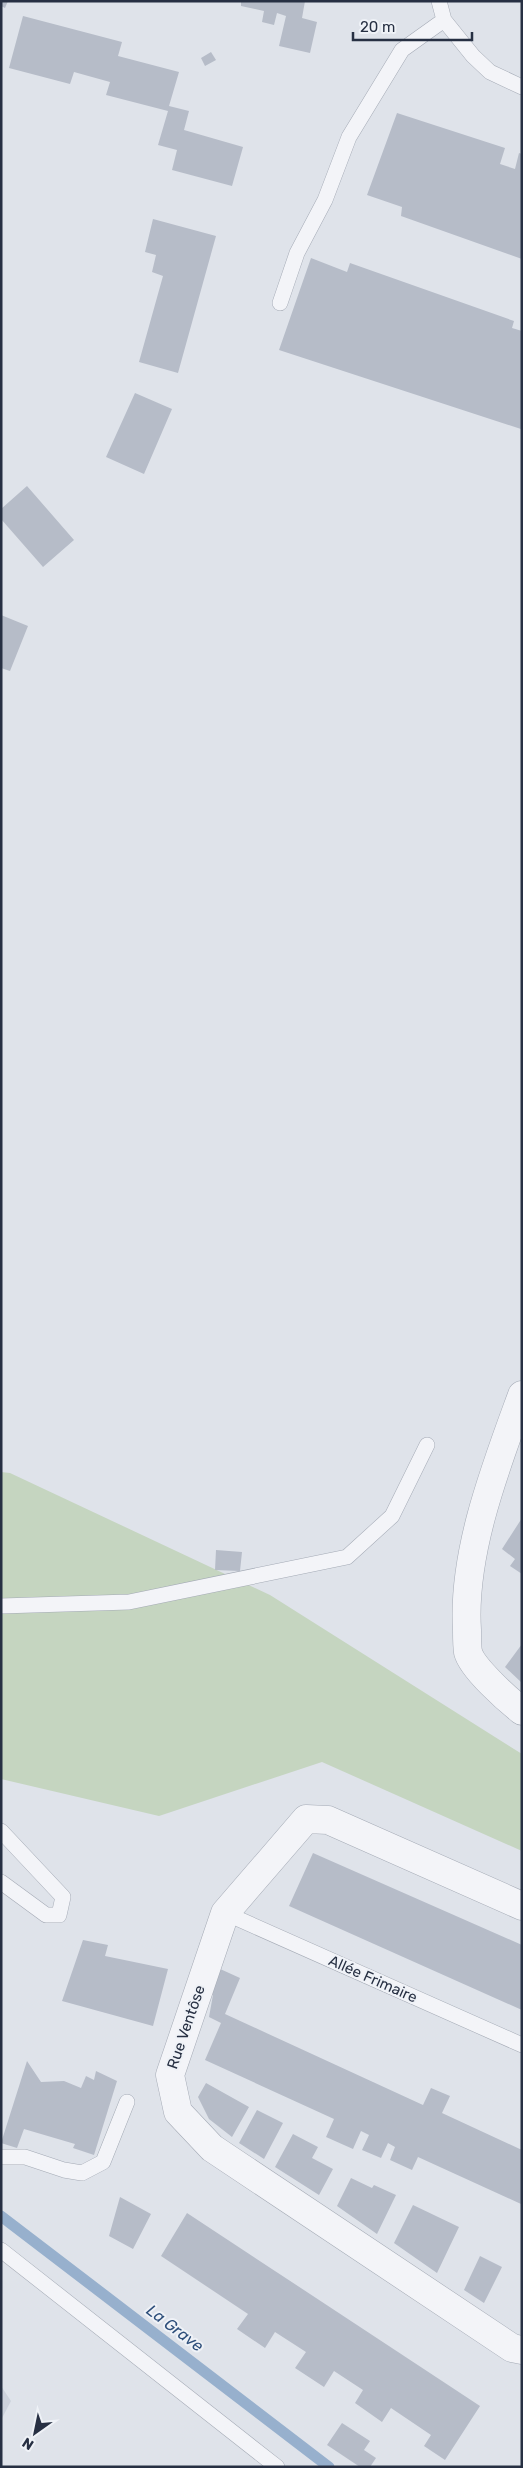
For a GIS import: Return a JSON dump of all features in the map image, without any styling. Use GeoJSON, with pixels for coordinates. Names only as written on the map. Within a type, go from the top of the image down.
{"type":"FeatureCollection","features":[{"type":"Feature","properties":{"kind":"street"},"geometry":{"type":"LineString","coordinates":[[522,1395],[497,1462],[469,1566],[466,1613],[468,1654],[491,1684],[522,1711]]}},
{"type":"Feature","properties":{"kind":"street","name":"Rue Ventôse"},"geometry":{"type":"LineString","coordinates":[[522,1906],[328,1820],[306,1819],[225,1912],[170,2075],[178,2112],[212,2148],[512,2348],[522,2350]]}},
{"type":"Feature","properties":{"kind":"lane"},"geometry":{"type":"LineString","coordinates":[[439,1],[444,20],[472,56],[490,72],[522,87]]}},
{"type":"Feature","properties":{"kind":"lane"},"geometry":{"type":"LineString","coordinates":[[280,303],[297,253],[326,200],[348,137],[402,50],[444,20]]}},
{"type":"Feature","properties":{"kind":"lane"},"geometry":{"type":"LineString","coordinates":[[1,1606],[129,1602],[347,1557],[392,1516],[427,1446]]}},
{"type":"Feature","properties":{"kind":"lane"},"geometry":{"type":"LineString","coordinates":[[1,1831],[63,1897],[59,1915],[46,1914],[1,1882]]}},
{"type":"Feature","properties":{"kind":"lane","name":"Allée Frimaire"},"geometry":{"type":"LineString","coordinates":[[225,1912],[522,2045]]}},
{"type":"Feature","properties":{"kind":"lane"},"geometry":{"type":"LineString","coordinates":[[1,2157],[25,2157],[64,2170],[82,2173],[103,2162],[127,2102]]}},
{"type":"Feature","properties":{"kind":"lane"},"geometry":{"type":"LineString","coordinates":[[1,2250],[278,2467]]}},
{"type":"Feature","properties":{"kind":"shaded area"},"geometry":{"type":"Polygon","coordinates":[[[1,2386],[11,2401],[1,2420],[1,2386]]]}},
{"type":"Feature","properties":{"kind":"green space"},"geometry":{"type":"Polygon","coordinates":[[[1,1472],[10,1473],[270,1595],[522,1754],[522,1851],[322,1762],[159,1816],[1,1779],[1,1472]]]}},
{"type":"Feature","properties":{"kind":"building"},"geometry":{"type":"Polygon","coordinates":[[[1,1],[8,1],[5,8],[1,6],[1,1]]]}},
{"type":"Feature","properties":{"kind":"building"},"geometry":{"type":"Polygon","coordinates":[[[241,1],[305,1],[302,18],[317,22],[310,53],[279,46],[286,16],[277,13],[274,25],[262,22],[264,11],[241,6],[241,1]]]}},
{"type":"Feature","properties":{"kind":"building"},"geometry":{"type":"Polygon","coordinates":[[[23,16],[122,42],[118,56],[179,72],[169,106],[189,111],[184,130],[243,147],[232,186],[172,170],[177,150],[158,145],[168,111],[106,95],[110,82],[74,72],[70,84],[9,68],[23,16]]]}},
{"type":"Feature","properties":{"kind":"building"},"geometry":{"type":"Polygon","coordinates":[[[211,52],[216,60],[205,66],[201,58],[211,52]]]}},
{"type":"Feature","properties":{"kind":"building"},"geometry":{"type":"Polygon","coordinates":[[[397,113],[505,148],[500,164],[515,169],[519,153],[522,154],[522,259],[401,216],[402,207],[367,195],[397,113]]]}},
{"type":"Feature","properties":{"kind":"building"},"geometry":{"type":"Polygon","coordinates":[[[153,219],[216,236],[178,373],[139,362],[163,276],[152,272],[156,255],[145,252],[153,219]]]}},
{"type":"Feature","properties":{"kind":"building"},"geometry":{"type":"Polygon","coordinates":[[[311,258],[347,272],[350,263],[514,321],[512,328],[522,331],[521,429],[279,350],[311,258]]]}},
{"type":"Feature","properties":{"kind":"building"},"geometry":{"type":"Polygon","coordinates":[[[135,393],[172,409],[144,474],[106,457],[135,393]]]}},
{"type":"Feature","properties":{"kind":"building"},"geometry":{"type":"Polygon","coordinates":[[[27,486],[74,540],[43,567],[1,519],[1,509],[27,486]]]}},
{"type":"Feature","properties":{"kind":"building"},"geometry":{"type":"Polygon","coordinates":[[[1,615],[28,626],[10,671],[1,668],[1,615]]]}},
{"type":"Feature","properties":{"kind":"building"},"geometry":{"type":"Polygon","coordinates":[[[522,1518],[522,1574],[510,1566],[515,1559],[502,1549],[522,1518]]]}},
{"type":"Feature","properties":{"kind":"building"},"geometry":{"type":"Polygon","coordinates":[[[216,1550],[242,1552],[240,1571],[215,1570],[216,1550]]]}},
{"type":"Feature","properties":{"kind":"building"},"geometry":{"type":"Polygon","coordinates":[[[522,1644],[522,1683],[505,1667],[522,1644]]]}},
{"type":"Feature","properties":{"kind":"building"},"geometry":{"type":"Polygon","coordinates":[[[313,1853],[522,1945],[522,2010],[289,1906],[313,1853]]]}},
{"type":"Feature","properties":{"kind":"building"},"geometry":{"type":"Polygon","coordinates":[[[83,1940],[108,1945],[105,1956],[168,1969],[153,2026],[62,2001],[83,1940]]]}},
{"type":"Feature","properties":{"kind":"building"},"geometry":{"type":"Polygon","coordinates":[[[218,1968],[240,1978],[225,2014],[423,2105],[431,2088],[450,2096],[442,2113],[522,2150],[521,2204],[418,2157],[412,2170],[390,2160],[395,2147],[388,2143],[381,2158],[362,2150],[369,2135],[361,2131],[353,2149],[326,2137],[334,2119],[205,2060],[221,2023],[209,2017],[213,1995],[209,1992],[218,1968]]]}},
{"type":"Feature","properties":{"kind":"building"},"geometry":{"type":"Polygon","coordinates":[[[27,2061],[41,2082],[64,2081],[81,2088],[86,2076],[94,2080],[96,2071],[117,2081],[94,2155],[73,2148],[75,2144],[24,2129],[17,2148],[1,2143],[27,2061]]]}},
{"type":"Feature","properties":{"kind":"building"},"geometry":{"type":"Polygon","coordinates":[[[206,2083],[249,2107],[232,2137],[209,2119],[198,2097],[206,2083]]]}},
{"type":"Feature","properties":{"kind":"building"},"geometry":{"type":"Polygon","coordinates":[[[257,2110],[283,2123],[264,2159],[239,2143],[257,2110]]]}},
{"type":"Feature","properties":{"kind":"building"},"geometry":{"type":"Polygon","coordinates":[[[293,2134],[318,2147],[312,2158],[333,2169],[319,2195],[275,2167],[293,2134]]]}},
{"type":"Feature","properties":{"kind":"building"},"geometry":{"type":"Polygon","coordinates":[[[351,2178],[372,2188],[374,2185],[396,2195],[377,2234],[337,2206],[351,2178]]]}},
{"type":"Feature","properties":{"kind":"building"},"geometry":{"type":"Polygon","coordinates":[[[120,2197],[151,2214],[133,2249],[109,2236],[120,2197]]]}},
{"type":"Feature","properties":{"kind":"building"},"geometry":{"type":"Polygon","coordinates":[[[413,2205],[459,2227],[437,2273],[394,2243],[413,2205]]]}},
{"type":"Feature","properties":{"kind":"building"},"geometry":{"type":"Polygon","coordinates":[[[187,2213],[480,2406],[445,2460],[424,2446],[431,2435],[391,2408],[382,2422],[355,2403],[363,2390],[334,2371],[324,2387],[295,2368],[306,2352],[275,2332],[265,2348],[237,2329],[248,2314],[161,2256],[187,2213]]]}},
{"type":"Feature","properties":{"kind":"building"},"geometry":{"type":"Polygon","coordinates":[[[480,2256],[502,2267],[484,2303],[464,2290],[480,2256]]]}},
{"type":"Feature","properties":{"kind":"building"},"geometry":{"type":"Polygon","coordinates":[[[342,2423],[370,2441],[364,2450],[376,2458],[370,2467],[360,2467],[327,2445],[342,2423]]]}},
{"type":"Feature","properties":{"kind":"waterway","name":"La Grave"},"geometry":{"type":"LineString","coordinates":[[1,2216],[329,2467]]}}]}
